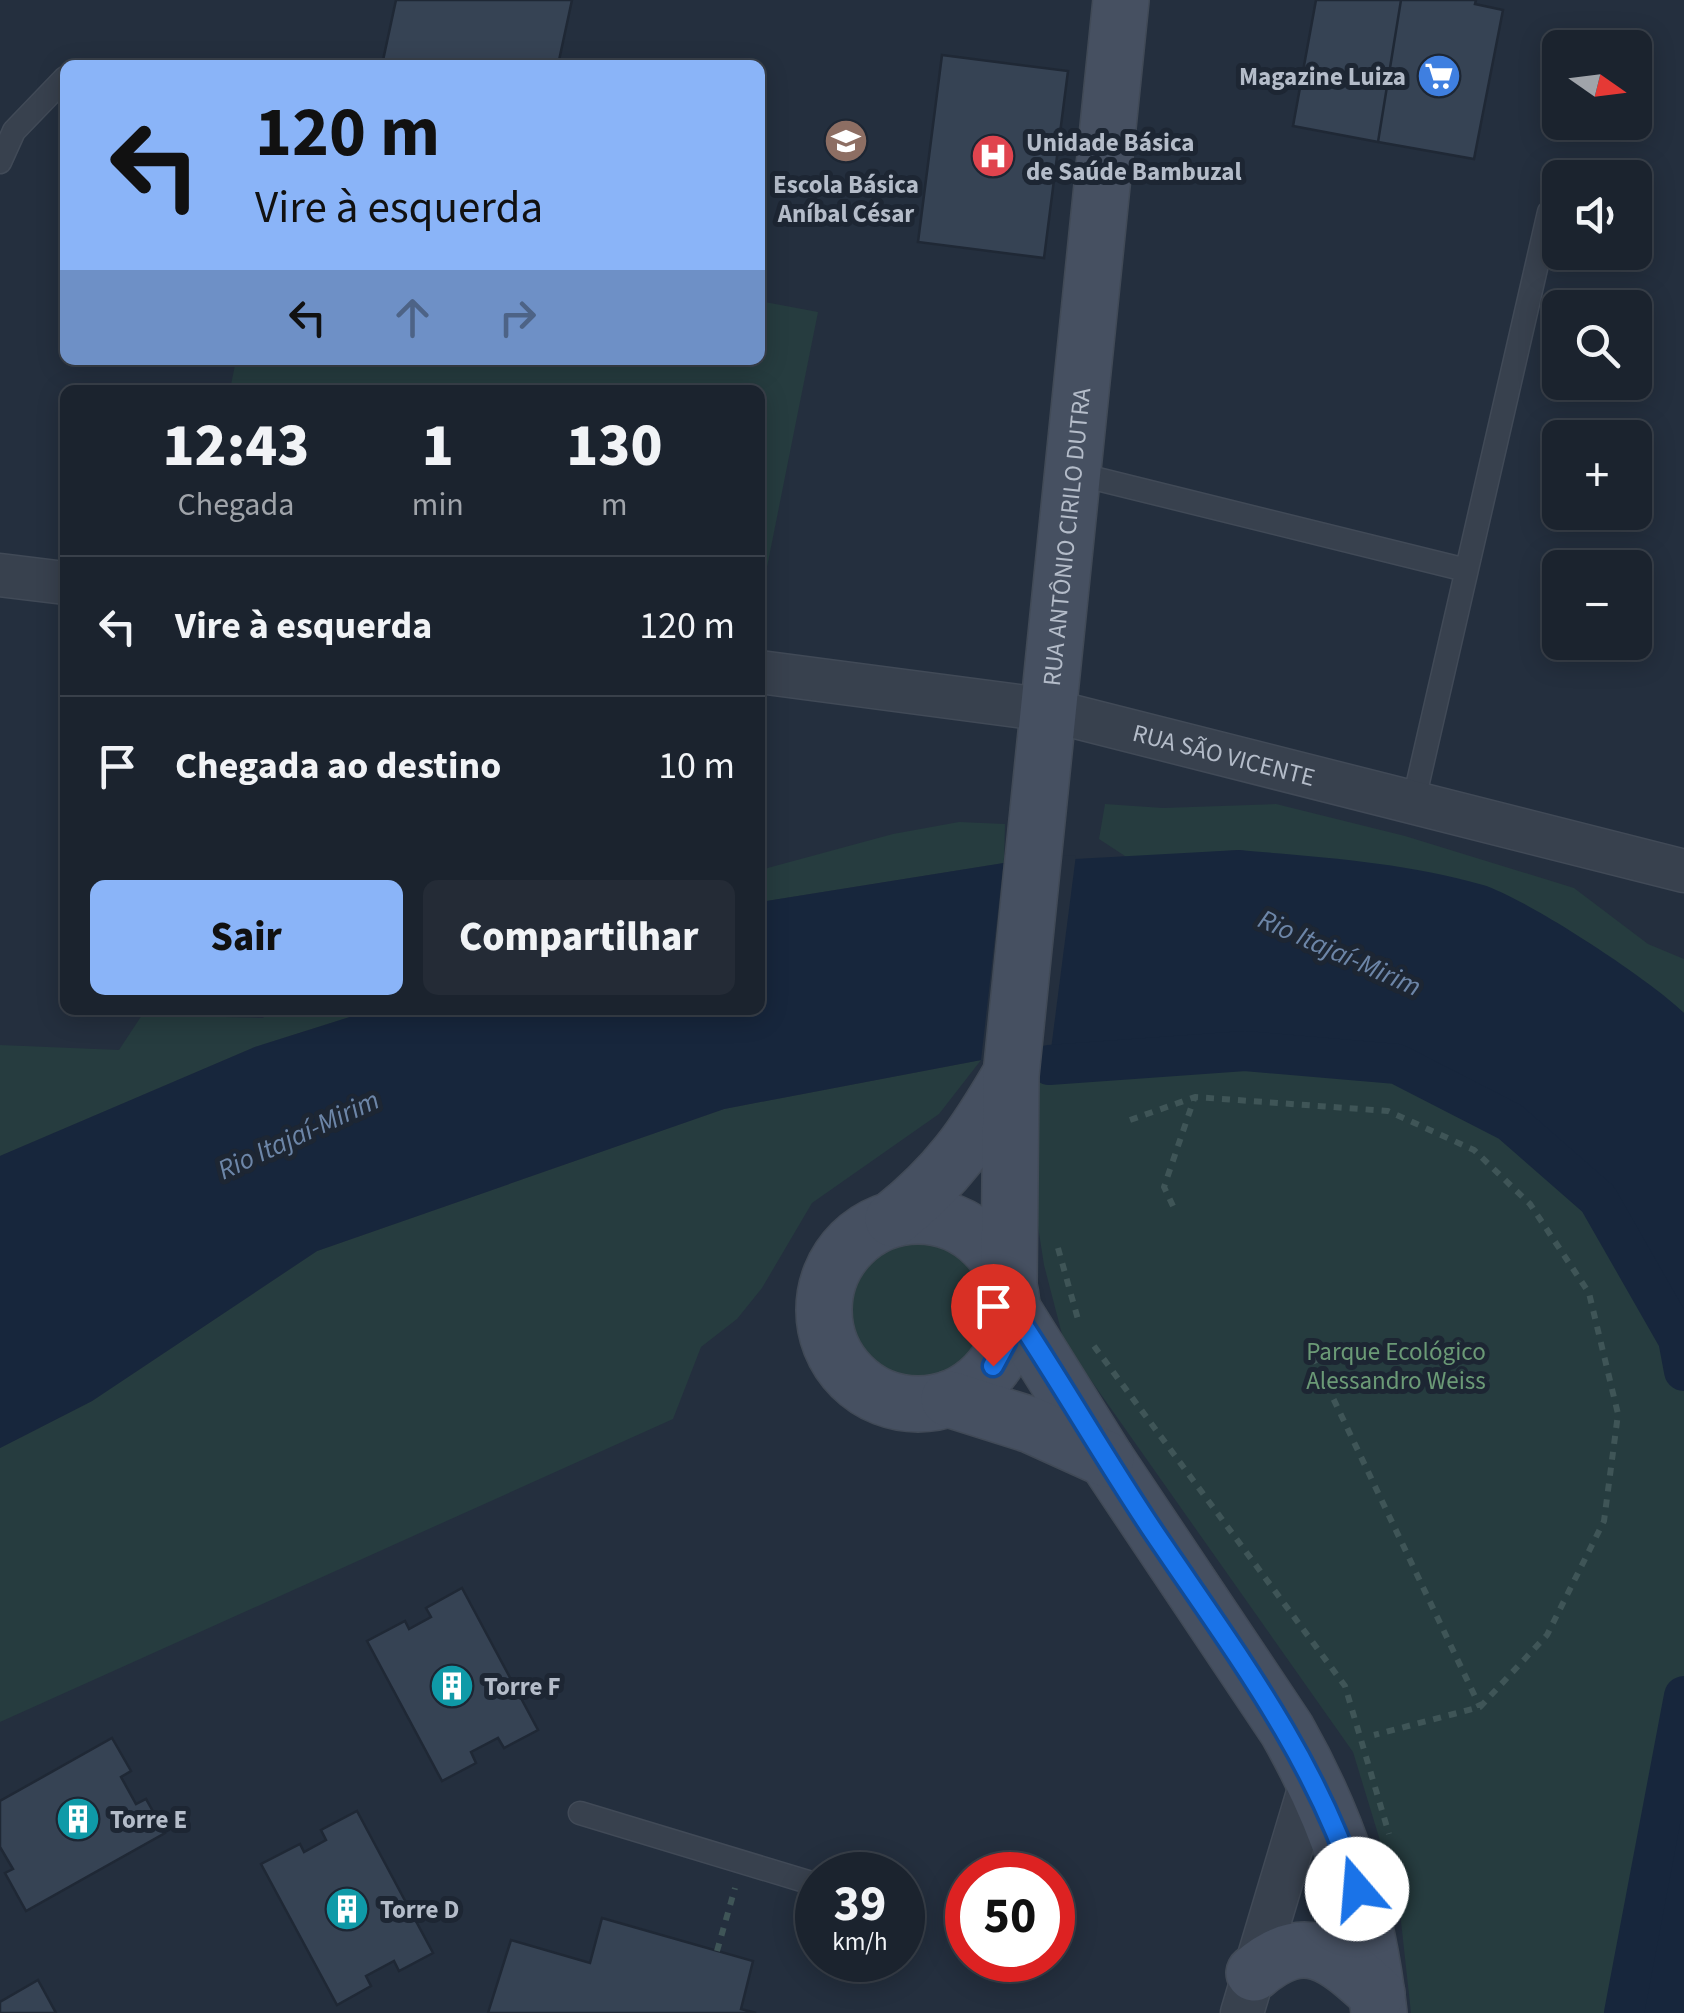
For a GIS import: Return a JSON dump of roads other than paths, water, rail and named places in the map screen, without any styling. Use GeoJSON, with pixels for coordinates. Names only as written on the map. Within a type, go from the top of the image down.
{"type":"FeatureCollection","features":[{"type":"Feature","properties":{"kind":"main road","name":"RUA ANTÔNIO CIRILO DUTRA"},"geometry":{"type":"LineString","coordinates":[[1011,1297],[1012,1068],[1121,0]]}},
{"type":"Feature","properties":{"kind":"main road","name":"RUA ANTÔNIO CIRILO DUTRA"},"geometry":{"type":"LineString","coordinates":[[893,1218],[939,1182],[972,1142],[1012,1068]]}},
{"type":"Feature","properties":{"kind":"main road"},"geometry":{"type":"LineString","coordinates":[[1011,1297],[1006,1342],[993,1366],[974,1386],[949,1400],[921,1405],[893,1402],[867,1390],[846,1372],[831,1347],[823,1316],[826,1284],[840,1255],[864,1232],[893,1218],[922,1215],[950,1221],[976,1235],[996,1257],[1011,1297],[1106,1459],[1287,1730],[1313,1776],[1340,1836],[1357,1889],[1378,2004]]}},
{"type":"Feature","properties":{"kind":"main road"},"geometry":{"type":"LineString","coordinates":[[949,1400],[1031,1425],[1106,1459]]}},
{"type":"Feature","properties":{"kind":"main road"},"geometry":{"type":"LineString","coordinates":[[1248,1993],[1277,1953],[1292,1949],[1337,1958],[1378,2004]]}},
{"type":"Feature","properties":{"kind":"street"},"geometry":{"type":"LineString","coordinates":[[0,574],[60,582]]}},
{"type":"Feature","properties":{"kind":"street","name":"RUA SÃO VICENTE"},"geometry":{"type":"LineString","coordinates":[[765,673],[1048,710],[1684,871]]}},
{"type":"Feature","properties":{"kind":"street"},"geometry":{"type":"LineString","coordinates":[[1248,1993],[1313,1776]]}},
{"type":"Feature","properties":{"kind":"lane"},"geometry":{"type":"LineString","coordinates":[[0,162],[14,131],[60,83]]}},
{"type":"Feature","properties":{"kind":"lane"},"geometry":{"type":"LineString","coordinates":[[1413,804],[1542,242]]}},
{"type":"Feature","properties":{"kind":"lane"},"geometry":{"type":"LineString","coordinates":[[1073,473],[1466,570]]}},
{"type":"Feature","properties":{"kind":"lane"},"geometry":{"type":"LineString","coordinates":[[580,1813],[795,1879]]}},
{"type":"Feature","properties":{"kind":"water","name":"Rio Itajaí-Mirim"},"geometry":{"type":"Polygon","coordinates":[[[1239,850],[1331,858],[1453,877],[1483,885],[1528,906],[1645,981],[1684,1013],[1684,1371],[1678,1339],[1598,1199],[1510,1122],[1397,1064],[1245,1051],[1049,1065],[981,1060],[724,1109],[317,1251],[92,1401],[0,1448],[0,1156],[255,1047],[356,1015],[765,1015],[765,901],[1004,863],[1239,850]]]}},
{"type":"Feature","properties":{"kind":"water"},"geometry":{"type":"Polygon","coordinates":[[[1684,1696],[1684,2013],[1624,2013],[1684,1696]]]}},
{"type":"Feature","properties":{"kind":"waterway"},"geometry":{"type":"LineString","coordinates":[[1049,1065],[1245,1051],[1397,1064],[1510,1122],[1598,1199],[1678,1339],[1684,1371]]}},
{"type":"Feature","properties":{"kind":"waterway"},"geometry":{"type":"LineString","coordinates":[[1624,2013],[1684,1696]]}},
{"type":"Feature","properties":{"kind":"place","name":"Magazine Luiza"},"geometry":{"type":"Point","coordinates":[1439,76]}},
{"type":"Feature","properties":{"kind":"place","name":"Escola Básica Aníbal César"},"geometry":{"type":"Point","coordinates":[846,141]}},
{"type":"Feature","properties":{"kind":"place","name":"Unidade Básica de Saúde Bambuzal"},"geometry":{"type":"Point","coordinates":[993,156]}},
{"type":"Feature","properties":{"kind":"place","name":"Torre F"},"geometry":{"type":"Point","coordinates":[452,1686]}},
{"type":"Feature","properties":{"kind":"place","name":"Torre E"},"geometry":{"type":"Point","coordinates":[78,1819]}},
{"type":"Feature","properties":{"kind":"place","name":"Torre D"},"geometry":{"type":"Point","coordinates":[347,1909]}},
{"type":"Feature","properties":{"kind":"park label","name":"Parque Ecológico Alessandro Weiss"},"geometry":{"type":"Point","coordinates":[1396,1366]}}]}
